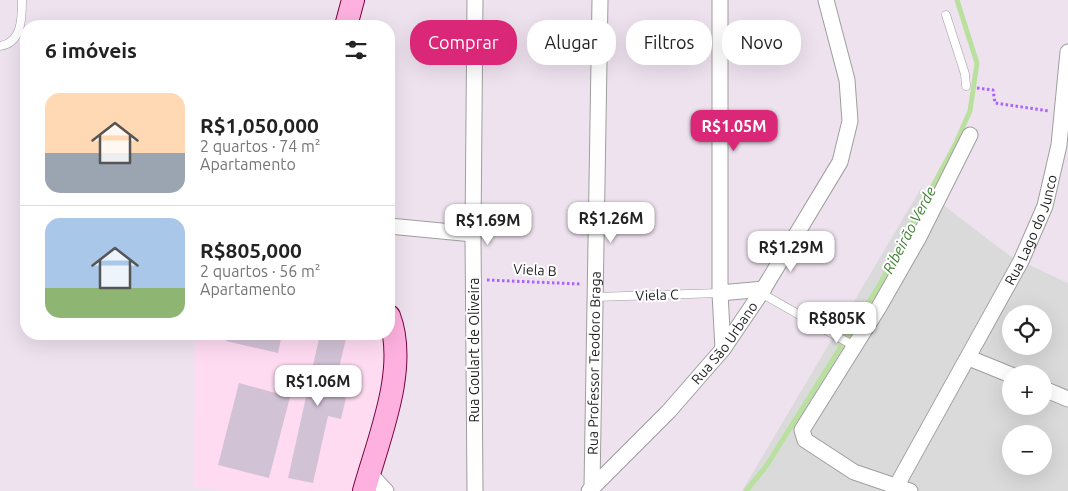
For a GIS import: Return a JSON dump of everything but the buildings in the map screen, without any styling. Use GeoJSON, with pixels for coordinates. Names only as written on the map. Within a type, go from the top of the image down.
{"type":"FeatureCollection","features":[{"type":"Feature","properties":{"kind":"main road"},"geometry":{"type":"LineString","coordinates":[[347,20],[352,0]]}},
{"type":"Feature","properties":{"kind":"main road"},"geometry":{"type":"LineString","coordinates":[[366,482],[392,387],[395,361],[393,340]]}},
{"type":"Feature","properties":{"kind":"street","name":"Rua Goulart de Oliveira"},"geometry":{"type":"LineString","coordinates":[[475,0],[473,234],[475,491]]}},
{"type":"Feature","properties":{"kind":"street","name":"Rua Professor Teodoro Braga"},"geometry":{"type":"LineString","coordinates":[[591,489],[600,0]]}},
{"type":"Feature","properties":{"kind":"street"},"geometry":{"type":"LineString","coordinates":[[720,0],[720,293],[722,349]]}},
{"type":"Feature","properties":{"kind":"street","name":"Rua São Urbano"},"geometry":{"type":"LineString","coordinates":[[591,489],[670,410],[722,349],[762,291],[840,162],[850,121],[847,80],[826,0]]}},
{"type":"Feature","properties":{"kind":"street","name":"Rua Lago do Junco"},"geometry":{"type":"LineString","coordinates":[[903,488],[1021,261],[1045,206],[1054,173],[1064,105],[1068,52]]}},
{"type":"Feature","properties":{"kind":"street"},"geometry":{"type":"LineString","coordinates":[[903,488],[854,472],[825,455],[802,436],[804,425],[852,345],[879,307],[919,237],[970,135]]}},
{"type":"Feature","properties":{"kind":"street"},"geometry":{"type":"LineString","coordinates":[[395,227],[473,234]]}},
{"type":"Feature","properties":{"kind":"street"},"geometry":{"type":"LineString","coordinates":[[720,293],[762,291]]}},
{"type":"Feature","properties":{"kind":"street"},"geometry":{"type":"LineString","coordinates":[[969,358],[1002,371]]}},
{"type":"Feature","properties":{"kind":"street"},"geometry":{"type":"LineString","coordinates":[[1052,392],[1068,399]]}},
{"type":"Feature","properties":{"kind":"street"},"geometry":{"type":"LineString","coordinates":[[366,482],[386,491]]}},
{"type":"Feature","properties":{"kind":"lane"},"geometry":{"type":"LineString","coordinates":[[21,20],[22,0]]}},
{"type":"Feature","properties":{"kind":"lane"},"geometry":{"type":"LineString","coordinates":[[946,15],[965,74],[966,86]]}},
{"type":"Feature","properties":{"kind":"lane"},"geometry":{"type":"LineString","coordinates":[[0,46],[15,39],[20,25]]}},
{"type":"Feature","properties":{"kind":"lane","name":"Viela C"},"geometry":{"type":"LineString","coordinates":[[595,291],[720,293]]}},
{"type":"Feature","properties":{"kind":"lane"},"geometry":{"type":"LineString","coordinates":[[762,291],[852,345]]}},
{"type":"Feature","properties":{"kind":"path"},"geometry":{"type":"LineString","coordinates":[[980,88],[993,90],[996,104],[1064,105]]}},
{"type":"Feature","properties":{"kind":"path","name":"Viela B"},"geometry":{"type":"LineString","coordinates":[[474,279],[595,291]]}},
{"type":"Feature","properties":{"kind":"shaded area"},"geometry":{"type":"Polygon","coordinates":[[[921,188],[1010,256],[1068,283],[1068,491],[742,491],[921,188]]]}},
{"type":"Feature","properties":{"kind":"shaded area"},"geometry":{"type":"Polygon","coordinates":[[[195,340],[383,340],[385,368],[352,491],[226,491],[194,486],[195,340]]]}},
{"type":"Feature","properties":{"kind":"waterway","name":"Ribeirão Verde"},"geometry":{"type":"LineString","coordinates":[[746,491],[767,465],[880,284],[955,145],[970,111],[977,63],[957,0]]}}]}
